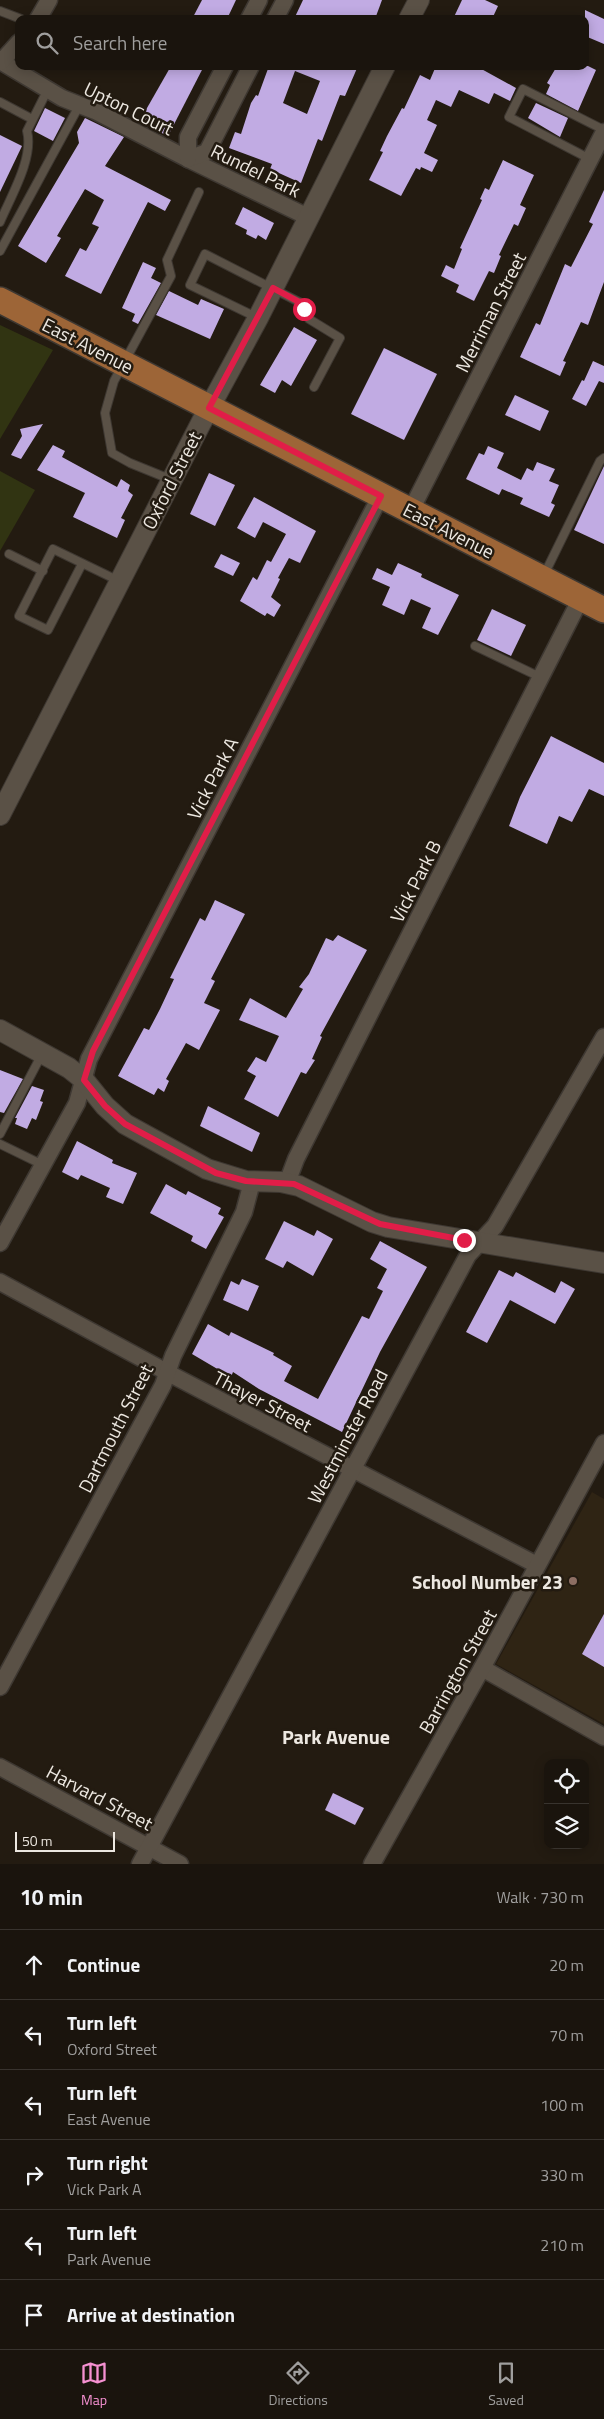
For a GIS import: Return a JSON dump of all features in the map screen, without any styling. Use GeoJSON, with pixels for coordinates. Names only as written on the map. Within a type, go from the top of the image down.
{"type":"FeatureCollection","features":[{"type":"Feature","properties":{"kind":"main road","name":"East Avenue"},"geometry":{"type":"LineString","coordinates":[[0,300],[604,610]]}},
{"type":"Feature","properties":{"kind":"street"},"geometry":{"type":"LineString","coordinates":[[40,15],[49,0]]}},
{"type":"Feature","properties":{"kind":"street"},"geometry":{"type":"LineString","coordinates":[[278,15],[285,0]]}},
{"type":"Feature","properties":{"kind":"street"},"geometry":{"type":"LineString","coordinates":[[411,15],[419,0]]}},
{"type":"Feature","properties":{"kind":"street"},"geometry":{"type":"LineString","coordinates":[[1,62],[15,46]]}},
{"type":"Feature","properties":{"kind":"street","name":"Upton Court"},"geometry":{"type":"LineString","coordinates":[[1,62],[48,90],[79,106],[95,111],[188,159]]}},
{"type":"Feature","properties":{"kind":"street","name":"Rundel Park"},"geometry":{"type":"LineString","coordinates":[[188,159],[188,137],[223,70]]}},
{"type":"Feature","properties":{"kind":"street","name":"Rundel Park"},"geometry":{"type":"LineString","coordinates":[[188,159],[207,152],[249,70]]}},
{"type":"Feature","properties":{"kind":"street","name":"Oxford Street"},"geometry":{"type":"LineString","coordinates":[[0,815],[119,581],[258,318],[383,70]]}},
{"type":"Feature","properties":{"kind":"street","name":"Merriman Street"},"geometry":{"type":"LineString","coordinates":[[411,510],[604,131]]}},
{"type":"Feature","properties":{"kind":"street","name":"Rundel Park"},"geometry":{"type":"LineString","coordinates":[[188,159],[308,217]]}},
{"type":"Feature","properties":{"kind":"street","name":"Vick Park A"},"geometry":{"type":"LineString","coordinates":[[0,1242],[77,1103],[93,1051],[381,496]]}},
{"type":"Feature","properties":{"kind":"street","name":"Vick Park B"},"geometry":{"type":"LineString","coordinates":[[287,1183],[296,1159],[581,598]]}},
{"type":"Feature","properties":{"kind":"street"},"geometry":{"type":"LineString","coordinates":[[0,1030],[69,1068],[84,1080],[105,1106],[133,1129],[212,1171],[252,1182],[287,1183],[305,1188],[380,1224],[479,1243],[604,1263]]}},
{"type":"Feature","properties":{"kind":"street","name":"Westminster Road"},"geometry":{"type":"LineString","coordinates":[[140,1864],[351,1469],[468,1255],[494,1226],[604,1036]]}},
{"type":"Feature","properties":{"kind":"street","name":"Dartmouth Street"},"geometry":{"type":"LineString","coordinates":[[0,1686],[163,1385],[173,1356],[244,1212],[252,1182]]}},
{"type":"Feature","properties":{"kind":"street","name":"Thayer Street"},"geometry":{"type":"LineString","coordinates":[[0,1282],[167,1373],[536,1565]]}},
{"type":"Feature","properties":{"kind":"street","name":"Barrington Street"},"geometry":{"type":"LineString","coordinates":[[372,1864],[482,1668],[536,1565],[604,1443]]}},
{"type":"Feature","properties":{"kind":"street"},"geometry":{"type":"LineString","coordinates":[[482,1668],[604,1737]]}},
{"type":"Feature","properties":{"kind":"street","name":"Harvard Street"},"geometry":{"type":"LineString","coordinates":[[0,1768],[150,1846],[180,1864]]}},
{"type":"Feature","properties":{"kind":"lane"},"geometry":{"type":"LineString","coordinates":[[0,11],[15,17]]}},
{"type":"Feature","properties":{"kind":"lane"},"geometry":{"type":"LineString","coordinates":[[590,159],[508,117],[523,89],[604,131]]}},
{"type":"Feature","properties":{"kind":"lane"},"geometry":{"type":"LineString","coordinates":[[0,222],[27,158],[30,141],[27,131],[48,90]]}},
{"type":"Feature","properties":{"kind":"lane"},"geometry":{"type":"LineString","coordinates":[[0,102],[32,119]]}},
{"type":"Feature","properties":{"kind":"lane"},"geometry":{"type":"LineString","coordinates":[[0,251],[79,106]]}},
{"type":"Feature","properties":{"kind":"lane"},"geometry":{"type":"LineString","coordinates":[[172,480],[130,463],[112,453],[105,413],[114,381],[171,276],[167,260],[199,192]]}},
{"type":"Feature","properties":{"kind":"lane"},"geometry":{"type":"LineString","coordinates":[[258,318],[190,285],[205,254],[301,303],[309,319],[340,338],[314,387]]}},
{"type":"Feature","properties":{"kind":"lane"},"geometry":{"type":"LineString","coordinates":[[542,578],[600,461],[604,458]]}},
{"type":"Feature","properties":{"kind":"lane"},"geometry":{"type":"LineString","coordinates":[[82,564],[48,630],[19,616],[53,549],[119,581]]}},
{"type":"Feature","properties":{"kind":"lane"},"geometry":{"type":"LineString","coordinates":[[9,554],[42,571]]}},
{"type":"Feature","properties":{"kind":"lane"},"geometry":{"type":"LineString","coordinates":[[475,646],[540,677]]}},
{"type":"Feature","properties":{"kind":"lane"},"geometry":{"type":"LineString","coordinates":[[0,1134],[42,1052]]}},
{"type":"Feature","properties":{"kind":"lane"},"geometry":{"type":"LineString","coordinates":[[0,1144],[43,1165]]}},
{"type":"Feature","properties":{"kind":"shaded area","name":"School Number 23"},"geometry":{"type":"Polygon","coordinates":[[[592,1492],[604,1499],[604,1724],[496,1664],[592,1492]]]}},
{"type":"Feature","properties":{"kind":"green space"},"geometry":{"type":"Polygon","coordinates":[[[0,325],[53,350],[0,439],[0,325]]]}},
{"type":"Feature","properties":{"kind":"green space"},"geometry":{"type":"Polygon","coordinates":[[[0,471],[35,490],[0,551],[0,471]]]}},
{"type":"Feature","properties":{"kind":"building"},"geometry":{"type":"Polygon","coordinates":[[[202,0],[236,0],[229,15],[194,15],[202,0]]]}},
{"type":"Feature","properties":{"kind":"building"},"geometry":{"type":"Polygon","coordinates":[[[303,0],[382,0],[376,15],[296,15],[303,0]]]}},
{"type":"Feature","properties":{"kind":"building"},"geometry":{"type":"Polygon","coordinates":[[[462,0],[485,0],[498,6],[494,15],[455,15],[462,0]]]}},
{"type":"Feature","properties":{"kind":"building"},"geometry":{"type":"Polygon","coordinates":[[[585,10],[604,19],[604,44],[589,38],[589,15],[585,15],[585,10]]]}},
{"type":"Feature","properties":{"kind":"building"},"geometry":{"type":"Polygon","coordinates":[[[589,66],[596,70],[578,111],[546,94],[550,85],[547,83],[555,70],[589,70],[589,66]]]}},
{"type":"Feature","properties":{"kind":"building"},"geometry":{"type":"Polygon","coordinates":[[[169,70],[202,70],[168,136],[139,122],[169,70]]]}},
{"type":"Feature","properties":{"kind":"building"},"geometry":{"type":"Polygon","coordinates":[[[268,70],[356,70],[345,96],[340,95],[322,141],[318,139],[301,183],[270,169],[272,164],[229,148],[235,132],[241,134],[251,103],[256,95],[258,96],[268,70]],[[295,71],[283,103],[307,114],[320,81],[295,71]]]}},
{"type":"Feature","properties":{"kind":"building"},"geometry":{"type":"Polygon","coordinates":[[[434,70],[483,70],[516,88],[510,101],[494,93],[489,104],[459,90],[451,107],[436,100],[427,120],[437,125],[424,153],[438,160],[432,172],[421,167],[420,170],[416,168],[401,196],[369,180],[383,152],[380,151],[387,136],[402,108],[404,109],[420,75],[430,80],[434,70]]]}},
{"type":"Feature","properties":{"kind":"building"},"geometry":{"type":"Polygon","coordinates":[[[536,103],[568,118],[560,137],[528,118],[536,103]]]}},
{"type":"Feature","properties":{"kind":"building"},"geometry":{"type":"Polygon","coordinates":[[[45,108],[65,118],[53,141],[34,131],[45,108]]]}},
{"type":"Feature","properties":{"kind":"building"},"geometry":{"type":"Polygon","coordinates":[[[85,118],[124,137],[105,166],[171,200],[165,211],[148,202],[101,294],[65,276],[80,248],[86,251],[99,227],[92,224],[104,200],[85,189],[57,236],[61,238],[46,263],[18,246],[79,143],[77,132],[85,118]]]}},
{"type":"Feature","properties":{"kind":"building"},"geometry":{"type":"Polygon","coordinates":[[[0,135],[22,146],[0,192],[0,135]]]}},
{"type":"Feature","properties":{"kind":"building"},"geometry":{"type":"Polygon","coordinates":[[[503,160],[534,175],[520,205],[526,208],[518,226],[514,224],[499,255],[501,256],[494,273],[489,271],[474,301],[456,292],[459,285],[441,276],[446,265],[454,269],[462,249],[460,248],[482,200],[480,199],[485,188],[489,190],[503,160]]]}},
{"type":"Feature","properties":{"kind":"building"},"geometry":{"type":"Polygon","coordinates":[[[604,190],[604,282],[588,325],[581,322],[563,361],[566,362],[560,376],[520,357],[536,323],[540,325],[565,264],[571,267],[593,224],[589,222],[604,190]]]}},
{"type":"Feature","properties":{"kind":"building"},"geometry":{"type":"Polygon","coordinates":[[[243,207],[274,223],[266,240],[258,235],[256,239],[246,234],[247,230],[235,224],[243,207]]]}},
{"type":"Feature","properties":{"kind":"building"},"geometry":{"type":"Polygon","coordinates":[[[143,262],[156,268],[151,278],[161,283],[138,324],[132,321],[135,314],[122,308],[143,262]]]}},
{"type":"Feature","properties":{"kind":"building"},"geometry":{"type":"Polygon","coordinates":[[[169,291],[198,305],[201,299],[224,309],[210,339],[156,315],[169,291]]]}},
{"type":"Feature","properties":{"kind":"building"},"geometry":{"type":"Polygon","coordinates":[[[294,327],[317,340],[291,386],[282,380],[275,393],[260,385],[294,327]]]}},
{"type":"Feature","properties":{"kind":"building"},"geometry":{"type":"Polygon","coordinates":[[[384,348],[437,374],[404,440],[351,414],[384,348]]]}},
{"type":"Feature","properties":{"kind":"building"},"geometry":{"type":"Polygon","coordinates":[[[593,361],[604,366],[604,383],[599,381],[586,406],[572,399],[582,380],[584,381],[593,361]]]}},
{"type":"Feature","properties":{"kind":"building"},"geometry":{"type":"Polygon","coordinates":[[[515,395],[549,411],[540,431],[505,415],[515,395]]]}},
{"type":"Feature","properties":{"kind":"building"},"geometry":{"type":"Polygon","coordinates":[[[43,424],[21,459],[11,455],[22,436],[20,429],[43,424]]]}},
{"type":"Feature","properties":{"kind":"building"},"geometry":{"type":"Polygon","coordinates":[[[53,445],[65,451],[62,457],[117,487],[121,479],[130,485],[128,491],[133,495],[121,518],[125,520],[117,538],[73,517],[85,493],[37,470],[53,445]]]}},
{"type":"Feature","properties":{"kind":"building"},"geometry":{"type":"Polygon","coordinates":[[[488,446],[504,453],[497,468],[521,480],[527,468],[533,471],[537,462],[555,469],[549,481],[559,485],[551,503],[555,505],[549,517],[520,504],[523,498],[502,489],[499,495],[466,479],[479,453],[484,455],[488,446]]]}},
{"type":"Feature","properties":{"kind":"building"},"geometry":{"type":"Polygon","coordinates":[[[604,466],[604,544],[574,530],[604,466]]]}},
{"type":"Feature","properties":{"kind":"building"},"geometry":{"type":"Polygon","coordinates":[[[209,473],[235,485],[215,526],[190,514],[209,473]]]}},
{"type":"Feature","properties":{"kind":"building"},"geometry":{"type":"Polygon","coordinates":[[[254,497],[316,531],[300,563],[289,558],[278,578],[280,579],[271,597],[281,605],[274,617],[267,613],[265,616],[240,601],[253,577],[257,580],[267,560],[271,562],[286,534],[263,522],[255,538],[237,528],[254,497]]]}},
{"type":"Feature","properties":{"kind":"building"},"geometry":{"type":"Polygon","coordinates":[[[221,554],[240,563],[233,576],[214,567],[221,554]]]}},
{"type":"Feature","properties":{"kind":"building"},"geometry":{"type":"Polygon","coordinates":[[[398,563],[422,574],[421,577],[459,595],[438,635],[422,628],[431,608],[411,599],[404,615],[382,605],[390,587],[372,579],[377,568],[392,575],[398,563]]]}},
{"type":"Feature","properties":{"kind":"building"},"geometry":{"type":"Polygon","coordinates":[[[492,609],[526,625],[511,656],[477,640],[492,609]]]}},
{"type":"Feature","properties":{"kind":"building"},"geometry":{"type":"Polygon","coordinates":[[[551,736],[604,763],[604,796],[589,789],[572,822],[559,816],[547,844],[509,826],[520,797],[551,736]]]}},
{"type":"Feature","properties":{"kind":"building"},"geometry":{"type":"Polygon","coordinates":[[[215,900],[245,914],[211,979],[215,981],[204,1003],[220,1010],[199,1050],[186,1043],[166,1079],[169,1081],[164,1092],[158,1088],[154,1095],[118,1076],[144,1028],[149,1030],[174,979],[170,978],[200,918],[205,921],[215,900]]]}},
{"type":"Feature","properties":{"kind":"building"},"geometry":{"type":"Polygon","coordinates":[[[338,935],[367,950],[320,1036],[322,1037],[312,1059],[315,1060],[306,1074],[301,1072],[278,1117],[244,1099],[256,1076],[247,1071],[256,1057],[266,1062],[279,1036],[239,1020],[250,998],[286,1018],[303,989],[299,987],[309,974],[326,938],[333,941],[338,935]]]}},
{"type":"Feature","properties":{"kind":"building"},"geometry":{"type":"Polygon","coordinates":[[[0,1070],[23,1079],[4,1113],[0,1112],[0,1070]]]}},
{"type":"Feature","properties":{"kind":"building"},"geometry":{"type":"Polygon","coordinates":[[[32,1086],[44,1090],[40,1101],[43,1102],[36,1120],[32,1118],[27,1129],[15,1124],[17,1118],[15,1118],[32,1086]]]}},
{"type":"Feature","properties":{"kind":"building"},"geometry":{"type":"Polygon","coordinates":[[[208,1106],[260,1133],[252,1152],[200,1126],[208,1106]]]}},
{"type":"Feature","properties":{"kind":"building"},"geometry":{"type":"Polygon","coordinates":[[[77,1141],[113,1160],[112,1163],[137,1173],[123,1204],[106,1197],[110,1188],[81,1175],[78,1180],[62,1172],[77,1141]]]}},
{"type":"Feature","properties":{"kind":"building"},"geometry":{"type":"Polygon","coordinates":[[[166,1184],[186,1195],[188,1191],[221,1208],[218,1214],[224,1217],[206,1249],[191,1241],[193,1236],[150,1213],[166,1184]]]}},
{"type":"Feature","properties":{"kind":"building"},"geometry":{"type":"Polygon","coordinates":[[[284,1221],[314,1236],[317,1230],[333,1239],[313,1276],[287,1261],[283,1268],[265,1259],[284,1221]]]}},
{"type":"Feature","properties":{"kind":"building"},"geometry":{"type":"Polygon","coordinates":[[[380,1241],[427,1267],[380,1352],[342,1432],[259,1389],[233,1372],[231,1377],[192,1354],[208,1324],[229,1336],[231,1332],[274,1353],[273,1355],[292,1366],[284,1381],[318,1399],[362,1316],[369,1319],[383,1291],[377,1288],[387,1269],[370,1259],[380,1241]]]}},
{"type":"Feature","properties":{"kind":"building"},"geometry":{"type":"Polygon","coordinates":[[[499,1270],[513,1277],[516,1272],[555,1293],[561,1281],[575,1289],[555,1324],[510,1300],[487,1343],[466,1332],[499,1270]]]}},
{"type":"Feature","properties":{"kind":"building"},"geometry":{"type":"Polygon","coordinates":[[[242,1279],[259,1286],[248,1311],[223,1300],[231,1281],[239,1285],[242,1279]]]}},
{"type":"Feature","properties":{"kind":"building"},"geometry":{"type":"Polygon","coordinates":[[[604,1614],[604,1667],[582,1654],[604,1614]]]}},
{"type":"Feature","properties":{"kind":"building"},"geometry":{"type":"Polygon","coordinates":[[[333,1793],[364,1808],[355,1825],[325,1810],[333,1793]]]}},
{"type":"Feature","properties":{"kind":"place","name":"School Number 23"},"geometry":{"type":"Point","coordinates":[573,1581]}},
{"type":"Feature","properties":{"kind":"district","name":"Park Avenue"},"geometry":{"type":"Point","coordinates":[336,1736]}},
{"type":"Feature","properties":{"kind":"route"},"geometry":{"type":"LineString","coordinates":[[304,309],[301,303],[273,288],[209,408],[381,496],[93,1051],[84,1080],[105,1106],[125,1124],[216,1173],[235,1179],[260,1183],[281,1182],[294,1184],[372,1222],[464,1240]]}}]}
